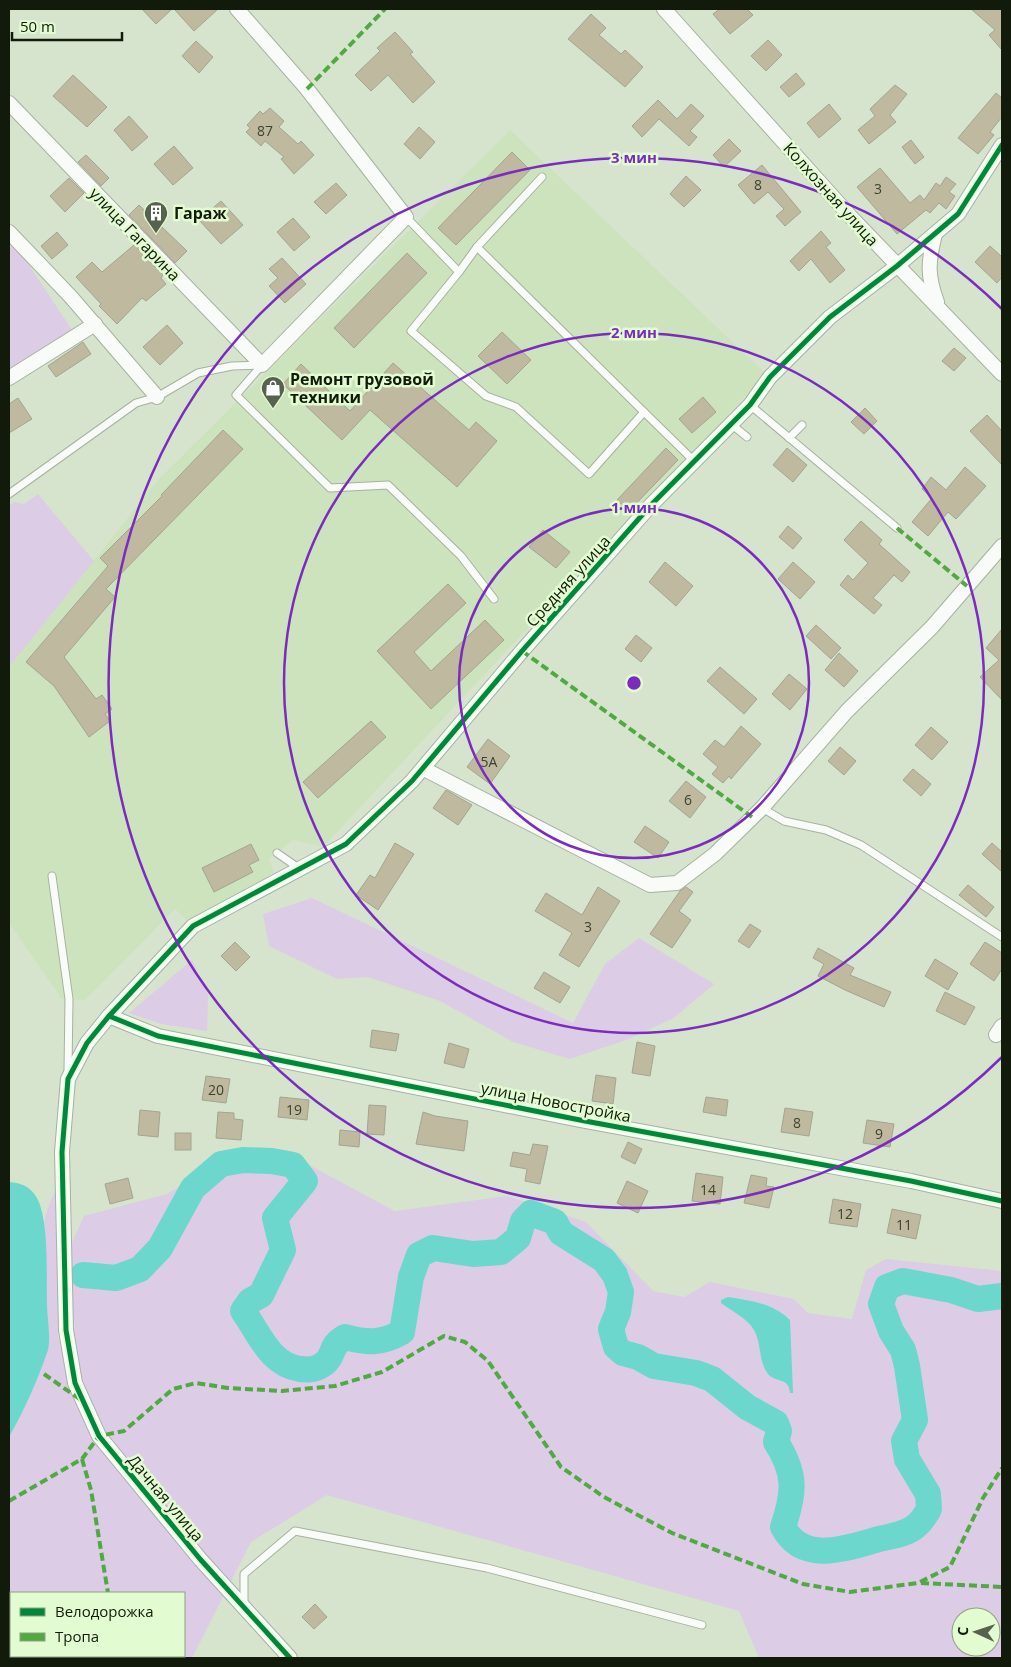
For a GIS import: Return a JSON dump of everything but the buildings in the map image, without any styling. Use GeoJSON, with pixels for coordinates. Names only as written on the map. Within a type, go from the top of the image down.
{"type":"FeatureCollection","features":[{"type":"Feature","properties":{"kind":"street"},"geometry":{"type":"LineString","coordinates":[[237,9],[310,94],[406,217],[262,365]]}},
{"type":"Feature","properties":{"kind":"street","name":"Колхозная улица"},"geometry":{"type":"LineString","coordinates":[[664,9],[897,266],[938,305],[1002,374]]}},
{"type":"Feature","properties":{"kind":"street","name":"улица Гагарина"},"geometry":{"type":"LineString","coordinates":[[9,103],[262,365]]}},
{"type":"Feature","properties":{"kind":"street","name":"Средняя улица"},"geometry":{"type":"LineString","coordinates":[[68,1079],[87,1043],[109,1016],[193,926],[346,844],[424,769],[522,651],[652,505],[750,405],[770,377],[830,317],[897,266],[958,214],[1002,144]]}},
{"type":"Feature","properties":{"kind":"street"},"geometry":{"type":"LineString","coordinates":[[9,232],[95,324],[158,397]]}},
{"type":"Feature","properties":{"kind":"street"},"geometry":{"type":"LineString","coordinates":[[935,234],[928,261],[930,283],[938,305]]}},
{"type":"Feature","properties":{"kind":"street"},"geometry":{"type":"LineString","coordinates":[[9,378],[95,324]]}},
{"type":"Feature","properties":{"kind":"street"},"geometry":{"type":"LineString","coordinates":[[424,769],[650,885],[677,883],[715,854],[762,808],[847,711],[932,627],[1002,546]]}},
{"type":"Feature","properties":{"kind":"street","name":"улица Новостройка"},"geometry":{"type":"LineString","coordinates":[[109,1016],[158,1036],[585,1121],[902,1179],[1002,1201]]}},
{"type":"Feature","properties":{"kind":"street","name":"Дачная улица"},"geometry":{"type":"LineString","coordinates":[[68,1079],[62,1152],[66,1330],[76,1384],[98,1436],[200,1559],[290,1658]]}},
{"type":"Feature","properties":{"kind":"lane"},"geometry":{"type":"LineString","coordinates":[[542,177],[477,247],[411,331],[486,396],[516,407],[589,474],[644,412]]}},
{"type":"Feature","properties":{"kind":"lane"},"geometry":{"type":"LineString","coordinates":[[406,217],[459,272]]}},
{"type":"Feature","properties":{"kind":"lane"},"geometry":{"type":"LineString","coordinates":[[477,247],[694,461]]}},
{"type":"Feature","properties":{"kind":"lane"},"geometry":{"type":"LineString","coordinates":[[9,494],[136,403],[158,397],[198,373],[232,366],[262,365]]}},
{"type":"Feature","properties":{"kind":"lane"},"geometry":{"type":"LineString","coordinates":[[262,365],[236,394],[330,488],[388,485],[462,556],[494,599]]}},
{"type":"Feature","properties":{"kind":"lane"},"geometry":{"type":"LineString","coordinates":[[750,405],[897,528]]}},
{"type":"Feature","properties":{"kind":"lane"},"geometry":{"type":"LineString","coordinates":[[731,424],[747,437]]}},
{"type":"Feature","properties":{"kind":"lane"},"geometry":{"type":"LineString","coordinates":[[789,438],[802,425]]}},
{"type":"Feature","properties":{"kind":"lane"},"geometry":{"type":"LineString","coordinates":[[762,808],[784,821],[826,830],[861,845],[1002,937]]}},
{"type":"Feature","properties":{"kind":"lane"},"geometry":{"type":"LineString","coordinates":[[277,853],[301,869]]}},
{"type":"Feature","properties":{"kind":"lane"},"geometry":{"type":"LineString","coordinates":[[52,876],[69,999],[68,1079]]}},
{"type":"Feature","properties":{"kind":"lane"},"geometry":{"type":"LineString","coordinates":[[244,1608],[244,1574],[295,1531],[487,1568],[702,1625]]}},
{"type":"Feature","properties":{"kind":"shaded area"},"geometry":{"type":"Polygon","coordinates":[[[510,130],[766,374],[323,847],[293,840],[269,859],[274,873],[188,922],[175,909],[85,1000],[62,999],[9,923],[9,667],[158,480],[510,130]]]}},
{"type":"Feature","properties":{"kind":"shaded area"},"geometry":{"type":"Polygon","coordinates":[[[15,244],[72,330],[9,369],[9,249],[15,244]]]}},
{"type":"Feature","properties":{"kind":"shaded area"},"geometry":{"type":"Polygon","coordinates":[[[38,494],[94,561],[9,667],[9,506],[14,502],[24,504],[38,494]]]}},
{"type":"Feature","properties":{"kind":"shaded area"},"geometry":{"type":"Polygon","coordinates":[[[312,898],[573,1023],[605,964],[639,938],[714,984],[674,1018],[626,1040],[570,1059],[513,1042],[440,1001],[368,977],[337,979],[269,946],[263,914],[312,898]]]}},
{"type":"Feature","properties":{"kind":"shaded area"},"geometry":{"type":"Polygon","coordinates":[[[192,960],[208,995],[207,1031],[161,1024],[129,1013],[192,960]]]}},
{"type":"Feature","properties":{"kind":"shaded area"},"geometry":{"type":"Polygon","coordinates":[[[244,1147],[294,1157],[395,1211],[507,1196],[586,1222],[653,1291],[684,1297],[710,1282],[794,1299],[808,1313],[852,1319],[866,1270],[886,1259],[1002,1271],[1002,1658],[759,1658],[739,1611],[327,1495],[251,1542],[192,1658],[9,1658],[9,1437],[18,1421],[46,1295],[44,1223],[55,1191],[59,1237],[58,1336],[61,1347],[75,1327],[70,1297],[69,1249],[84,1216],[167,1194],[244,1147]]]}},
{"type":"Feature","properties":{"kind":"water"},"geometry":{"type":"Polygon","coordinates":[[[9,1182],[23,1185],[30,1189],[40,1205],[45,1232],[49,1339],[48,1350],[35,1383],[9,1437],[9,1182]]]}},
{"type":"Feature","properties":{"kind":"water"},"geometry":{"type":"Polygon","coordinates":[[[728,1297],[769,1306],[790,1320],[793,1393],[790,1393],[785,1382],[775,1379],[768,1374],[763,1364],[754,1330],[744,1319],[721,1303],[721,1300],[728,1297]]]}},
{"type":"Feature","properties":{"kind":"waterway"},"geometry":{"type":"LineString","coordinates":[[83,1275],[116,1278],[140,1269],[160,1248],[193,1188],[221,1164],[243,1160],[272,1161],[293,1165],[305,1181],[275,1218],[283,1250],[261,1295],[250,1301],[243,1311],[266,1347],[280,1361],[300,1369],[313,1369],[328,1360],[334,1347],[345,1337],[374,1341],[387,1339],[402,1332],[411,1277],[419,1255],[433,1248],[473,1254],[501,1252],[518,1238],[523,1221],[531,1213],[555,1222],[561,1233],[604,1260],[615,1275],[621,1292],[618,1312],[611,1329],[616,1347],[623,1353],[638,1357],[654,1366],[696,1373],[712,1379],[747,1407],[776,1423],[779,1431],[776,1442],[787,1463],[791,1483],[790,1503],[783,1527],[792,1539],[802,1546],[826,1551],[895,1536],[905,1532],[920,1522],[929,1509],[928,1494],[907,1459],[904,1441],[915,1420],[903,1350],[891,1331],[881,1304],[887,1287],[903,1281],[951,1290],[978,1299],[1002,1296]]}},
{"type":"Feature","properties":{"kind":"marked path"},"geometry":{"type":"LineString","coordinates":[[307,89],[385,9]]}},
{"type":"Feature","properties":{"kind":"marked path"},"geometry":{"type":"LineString","coordinates":[[897,528],[967,586]]}},
{"type":"Feature","properties":{"kind":"marked path"},"geometry":{"type":"LineString","coordinates":[[522,651],[752,817]]}},
{"type":"Feature","properties":{"kind":"marked path"},"geometry":{"type":"LineString","coordinates":[[9,1501],[82,1459],[99,1436],[124,1431],[173,1389],[196,1383],[228,1388],[282,1391],[335,1386],[382,1372],[444,1336],[465,1342],[488,1361],[561,1467],[604,1497],[672,1533],[803,1584],[850,1592],[918,1583],[950,1567],[983,1498],[1002,1468]]}},
{"type":"Feature","properties":{"kind":"marked path"},"geometry":{"type":"LineString","coordinates":[[44,1374],[81,1400]]}},
{"type":"Feature","properties":{"kind":"marked path"},"geometry":{"type":"LineString","coordinates":[[82,1459],[91,1490],[108,1592]]}},
{"type":"Feature","properties":{"kind":"marked path"},"geometry":{"type":"LineString","coordinates":[[921,1583],[1002,1587]]}},
{"type":"Feature","properties":{"kind":"cycle path"},"geometry":{"type":"LineString","coordinates":[[290,1658],[200,1559],[99,1436],[75,1383],[66,1330],[62,1152],[68,1079],[87,1043],[109,1016],[193,926],[346,844],[412,781],[522,651],[651,505],[750,405],[770,377],[830,317],[897,266],[958,214],[1002,145]]}},
{"type":"Feature","properties":{"kind":"cycle path"},"geometry":{"type":"LineString","coordinates":[[109,1016],[158,1036],[585,1121],[911,1181],[1002,1201]]}},
{"type":"Feature","properties":{"kind":"place","name":"Гараж"},"geometry":{"type":"Point","coordinates":[156,234]}},
{"type":"Feature","properties":{"kind":"place","name":"Ремонт грузовой техники"},"geometry":{"type":"Point","coordinates":[273,409]}}]}
